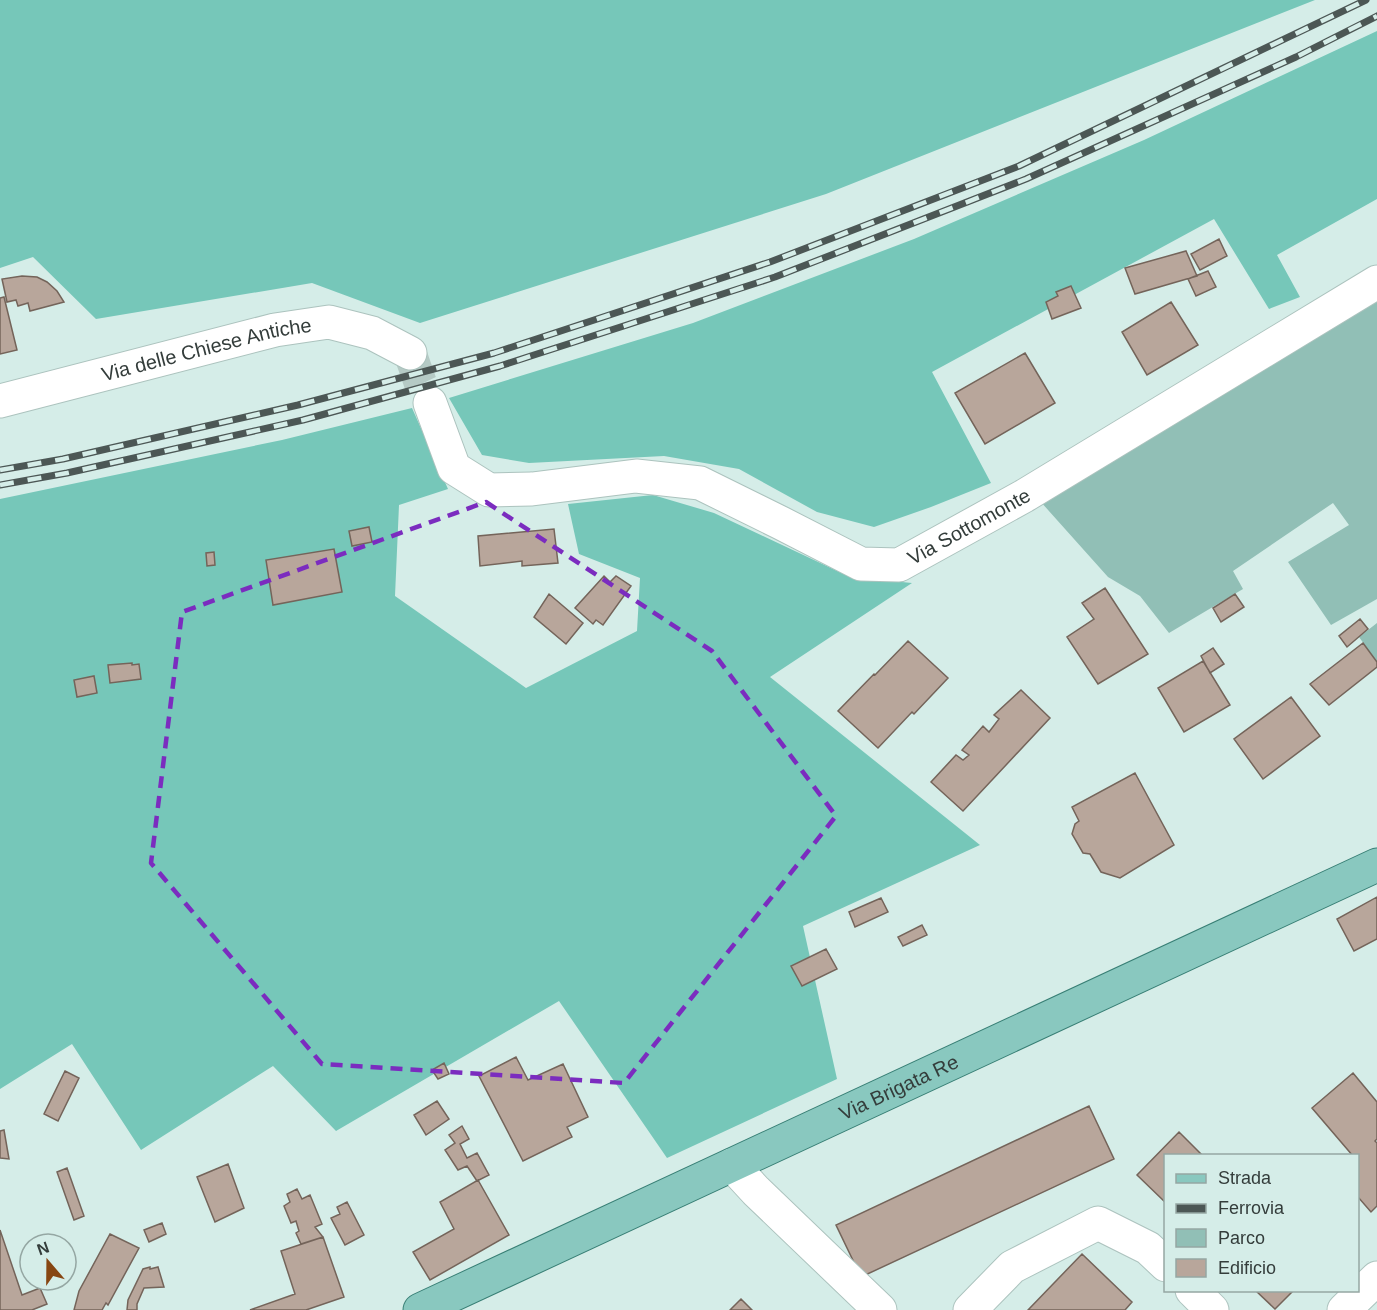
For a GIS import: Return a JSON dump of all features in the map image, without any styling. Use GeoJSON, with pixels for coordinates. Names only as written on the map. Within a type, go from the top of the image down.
{"type":"FeatureCollection","features":[{"type":"Feature","properties":{"kind":"main road","name":"Via Brigata Re"},"geometry":{"type":"LineString","coordinates":[[420,1310],[1377,865]]}},
{"type":"Feature","properties":{"kind":"street","name":"Via Sottomonte"},"geometry":{"type":"LineString","coordinates":[[430,403],[454,468],[489,490],[532,489],[636,476],[700,483],[861,564],[899,565],[1024,496],[1377,282]]}},
{"type":"Feature","properties":{"kind":"street","name":"Via delle Chiese Antiche"},"geometry":{"type":"LineString","coordinates":[[0,401],[275,330],[329,322],[372,333],[410,353]]}},
{"type":"Feature","properties":{"kind":"street"},"geometry":{"type":"LineString","coordinates":[[732,1165],[879,1310]]}},
{"type":"Feature","properties":{"kind":"street"},"geometry":{"type":"LineString","coordinates":[[970,1310],[1012,1267],[1098,1223],[1148,1248],[1164,1263]]}},
{"type":"Feature","properties":{"kind":"street"},"geometry":{"type":"LineString","coordinates":[[1344,1310],[1377,1278]]}},
{"type":"Feature","properties":{"kind":"street"},"geometry":{"type":"LineString","coordinates":[[1194,1292],[1212,1310]]}},
{"type":"Feature","properties":{"kind":"highlighted area"},"geometry":{"type":"Polygon","coordinates":[[[486,502],[712,651],[836,816],[624,1083],[322,1064],[151,863],[182,612],[486,502]]]}},
{"type":"Feature","properties":{"kind":"green space"},"geometry":{"type":"Polygon","coordinates":[[[0,0],[1315,0],[826,194],[420,323],[312,283],[96,319],[33,257],[0,268],[0,0]]]}},
{"type":"Feature","properties":{"kind":"green space"},"geometry":{"type":"Polygon","coordinates":[[[1377,31],[1377,199],[1277,255],[1300,297],[1269,309],[1214,219],[932,372],[991,483],[931,507],[874,527],[817,512],[739,469],[664,456],[529,463],[482,455],[449,398],[693,323],[914,239],[1144,140],[1377,31]]]}},
{"type":"Feature","properties":{"kind":"green space"},"geometry":{"type":"Polygon","coordinates":[[[1377,301],[1377,599],[1331,625],[1288,562],[1349,525],[1333,503],[1233,571],[1243,589],[1169,633],[1140,596],[1108,577],[1040,501],[1377,301]]]}},
{"type":"Feature","properties":{"kind":"green space"},"geometry":{"type":"Polygon","coordinates":[[[412,408],[448,489],[399,505],[395,596],[526,688],[637,631],[640,578],[579,554],[568,504],[653,495],[714,513],[850,577],[912,583],[770,677],[980,845],[803,926],[837,1079],[667,1158],[559,1001],[336,1131],[273,1066],[141,1150],[72,1044],[0,1089],[0,499],[282,440],[412,408]]]}},
{"type":"Feature","properties":{"kind":"green space"},"geometry":{"type":"Polygon","coordinates":[[[1377,623],[1377,662],[1359,637],[1377,623]]]}},
{"type":"Feature","properties":{"kind":"building"},"geometry":{"type":"Polygon","coordinates":[[[1219,239],[1227,256],[1200,270],[1191,254],[1219,239]]]}},
{"type":"Feature","properties":{"kind":"building"},"geometry":{"type":"Polygon","coordinates":[[[1186,251],[1197,276],[1135,294],[1125,268],[1186,251]]]}},
{"type":"Feature","properties":{"kind":"building"},"geometry":{"type":"Polygon","coordinates":[[[1208,271],[1216,287],[1196,296],[1188,279],[1208,271]]]}},
{"type":"Feature","properties":{"kind":"building"},"geometry":{"type":"Polygon","coordinates":[[[22,276],[37,277],[47,282],[64,302],[30,311],[28,303],[18,306],[16,300],[7,302],[2,279],[22,276]]]}},
{"type":"Feature","properties":{"kind":"building"},"geometry":{"type":"Polygon","coordinates":[[[1071,286],[1081,308],[1052,319],[1046,302],[1058,296],[1056,292],[1071,286]]]}},
{"type":"Feature","properties":{"kind":"building"},"geometry":{"type":"Polygon","coordinates":[[[4,297],[17,350],[0,354],[0,298],[4,297]]]}},
{"type":"Feature","properties":{"kind":"building"},"geometry":{"type":"Polygon","coordinates":[[[1171,302],[1198,345],[1147,375],[1122,332],[1171,302]]]}},
{"type":"Feature","properties":{"kind":"building"},"geometry":{"type":"Polygon","coordinates":[[[1025,353],[1055,403],[985,444],[955,393],[1025,353]]]}},
{"type":"Feature","properties":{"kind":"building"},"geometry":{"type":"Polygon","coordinates":[[[369,527],[372,542],[352,546],[349,531],[369,527]]]}},
{"type":"Feature","properties":{"kind":"building"},"geometry":{"type":"Polygon","coordinates":[[[554,529],[558,563],[522,566],[522,561],[480,566],[478,536],[554,529]]]}},
{"type":"Feature","properties":{"kind":"building"},"geometry":{"type":"Polygon","coordinates":[[[334,549],[342,592],[273,605],[266,560],[334,549]]]}},
{"type":"Feature","properties":{"kind":"building"},"geometry":{"type":"Polygon","coordinates":[[[214,552],[215,565],[207,566],[206,553],[214,552]]]}},
{"type":"Feature","properties":{"kind":"building"},"geometry":{"type":"Polygon","coordinates":[[[604,576],[610,582],[616,576],[631,586],[603,625],[596,620],[593,624],[575,608],[604,576]]]}},
{"type":"Feature","properties":{"kind":"building"},"geometry":{"type":"Polygon","coordinates":[[[1105,588],[1148,654],[1098,684],[1067,637],[1094,619],[1082,603],[1105,588]]]}},
{"type":"Feature","properties":{"kind":"building"},"geometry":{"type":"Polygon","coordinates":[[[549,594],[583,623],[566,644],[534,617],[549,594]]]}},
{"type":"Feature","properties":{"kind":"building"},"geometry":{"type":"Polygon","coordinates":[[[1235,594],[1244,607],[1221,622],[1213,608],[1235,594]]]}},
{"type":"Feature","properties":{"kind":"building"},"geometry":{"type":"Polygon","coordinates":[[[1360,619],[1368,629],[1347,647],[1339,636],[1360,619]]]}},
{"type":"Feature","properties":{"kind":"building"},"geometry":{"type":"Polygon","coordinates":[[[908,641],[948,678],[878,748],[838,711],[908,641]]]}},
{"type":"Feature","properties":{"kind":"building"},"geometry":{"type":"Polygon","coordinates":[[[1363,643],[1377,662],[1377,667],[1329,705],[1310,684],[1363,643]]]}},
{"type":"Feature","properties":{"kind":"building"},"geometry":{"type":"Polygon","coordinates":[[[1213,648],[1224,664],[1210,673],[1201,656],[1213,648]]]}},
{"type":"Feature","properties":{"kind":"building"},"geometry":{"type":"Polygon","coordinates":[[[1203,661],[1230,705],[1184,732],[1158,688],[1203,661]]]}},
{"type":"Feature","properties":{"kind":"building"},"geometry":{"type":"Polygon","coordinates":[[[132,663],[132,665],[139,664],[141,679],[110,683],[108,665],[132,663]]]}},
{"type":"Feature","properties":{"kind":"building"},"geometry":{"type":"Polygon","coordinates":[[[94,676],[97,693],[77,697],[74,680],[94,676]]]}},
{"type":"Feature","properties":{"kind":"building"},"geometry":{"type":"Polygon","coordinates":[[[1021,690],[1050,718],[963,811],[931,782],[956,755],[963,760],[969,755],[962,750],[983,726],[989,732],[999,719],[994,715],[1021,690]]]}},
{"type":"Feature","properties":{"kind":"building"},"geometry":{"type":"Polygon","coordinates":[[[1291,697],[1320,736],[1263,779],[1234,739],[1291,697]]]}},
{"type":"Feature","properties":{"kind":"building"},"geometry":{"type":"Polygon","coordinates":[[[1135,773],[1174,845],[1120,878],[1101,872],[1090,854],[1083,853],[1072,834],[1075,824],[1079,821],[1072,807],[1135,773]]]}},
{"type":"Feature","properties":{"kind":"building"},"geometry":{"type":"Polygon","coordinates":[[[1377,897],[1377,939],[1354,951],[1337,919],[1377,897]]]}},
{"type":"Feature","properties":{"kind":"building"},"geometry":{"type":"Polygon","coordinates":[[[881,898],[888,912],[855,927],[849,912],[881,898]]]}},
{"type":"Feature","properties":{"kind":"building"},"geometry":{"type":"Polygon","coordinates":[[[922,925],[927,935],[903,946],[898,937],[922,925]]]}},
{"type":"Feature","properties":{"kind":"building"},"geometry":{"type":"Polygon","coordinates":[[[826,949],[837,969],[802,986],[791,966],[826,949]]]}},
{"type":"Feature","properties":{"kind":"building"},"geometry":{"type":"Polygon","coordinates":[[[516,1057],[528,1080],[563,1064],[588,1117],[567,1127],[572,1137],[523,1161],[479,1076],[516,1057]]]}},
{"type":"Feature","properties":{"kind":"building"},"geometry":{"type":"Polygon","coordinates":[[[444,1063],[449,1074],[438,1079],[432,1070],[444,1063]]]}},
{"type":"Feature","properties":{"kind":"building"},"geometry":{"type":"Polygon","coordinates":[[[65,1071],[79,1078],[58,1121],[44,1114],[65,1071]]]}},
{"type":"Feature","properties":{"kind":"building"},"geometry":{"type":"Polygon","coordinates":[[[1353,1073],[1377,1102],[1377,1139],[1375,1141],[1377,1143],[1377,1206],[1371,1212],[1359,1198],[1359,1154],[1351,1154],[1312,1108],[1353,1073]]]}},
{"type":"Feature","properties":{"kind":"building"},"geometry":{"type":"Polygon","coordinates":[[[437,1101],[449,1119],[426,1135],[414,1115],[437,1101]]]}},
{"type":"Feature","properties":{"kind":"building"},"geometry":{"type":"Polygon","coordinates":[[[1089,1106],[1114,1159],[861,1277],[836,1225],[1089,1106]]]}},
{"type":"Feature","properties":{"kind":"building"},"geometry":{"type":"Polygon","coordinates":[[[462,1126],[469,1139],[460,1144],[467,1158],[477,1153],[489,1175],[477,1181],[467,1166],[458,1170],[445,1150],[455,1143],[449,1135],[462,1126]]]}},
{"type":"Feature","properties":{"kind":"building"},"geometry":{"type":"Polygon","coordinates":[[[4,1130],[9,1159],[0,1158],[0,1131],[4,1130]]]}},
{"type":"Feature","properties":{"kind":"building"},"geometry":{"type":"Polygon","coordinates":[[[1179,1132],[1201,1154],[1164,1154],[1164,1201],[1137,1175],[1179,1132]]]}},
{"type":"Feature","properties":{"kind":"building"},"geometry":{"type":"Polygon","coordinates":[[[228,1164],[244,1208],[215,1222],[197,1177],[228,1164]]]}},
{"type":"Feature","properties":{"kind":"building"},"geometry":{"type":"Polygon","coordinates":[[[67,1168],[84,1216],[74,1220],[57,1172],[67,1168]]]}},
{"type":"Feature","properties":{"kind":"building"},"geometry":{"type":"Polygon","coordinates":[[[478,1180],[509,1235],[430,1280],[413,1252],[454,1229],[440,1202],[478,1180]]]}},
{"type":"Feature","properties":{"kind":"building"},"geometry":{"type":"Polygon","coordinates":[[[297,1189],[302,1199],[310,1195],[322,1224],[315,1227],[323,1237],[301,1244],[296,1233],[299,1231],[296,1221],[291,1223],[284,1206],[290,1202],[287,1194],[297,1189]]]}},
{"type":"Feature","properties":{"kind":"building"},"geometry":{"type":"Polygon","coordinates":[[[347,1202],[364,1235],[345,1245],[331,1218],[340,1214],[337,1207],[347,1202]]]}},
{"type":"Feature","properties":{"kind":"building"},"geometry":{"type":"Polygon","coordinates":[[[162,1223],[166,1234],[149,1242],[144,1230],[162,1223]]]}},
{"type":"Feature","properties":{"kind":"building"},"geometry":{"type":"Polygon","coordinates":[[[0,1230],[18,1283],[18,1292],[22,1295],[30,1292],[42,1292],[47,1304],[32,1310],[0,1310],[0,1230]]]}},
{"type":"Feature","properties":{"kind":"building"},"geometry":{"type":"Polygon","coordinates":[[[110,1234],[139,1248],[108,1305],[106,1303],[102,1310],[74,1310],[79,1291],[110,1234]]]}},
{"type":"Feature","properties":{"kind":"building"},"geometry":{"type":"Polygon","coordinates":[[[323,1237],[344,1297],[306,1310],[250,1310],[295,1294],[281,1251],[323,1237]]]}},
{"type":"Feature","properties":{"kind":"building"},"geometry":{"type":"Polygon","coordinates":[[[1082,1254],[1132,1302],[1125,1310],[1028,1310],[1082,1254]]]}},
{"type":"Feature","properties":{"kind":"building"},"geometry":{"type":"Polygon","coordinates":[[[150,1267],[150,1269],[158,1267],[164,1287],[144,1288],[137,1304],[137,1310],[127,1310],[128,1300],[143,1269],[150,1267]]]}},
{"type":"Feature","properties":{"kind":"building"},"geometry":{"type":"Polygon","coordinates":[[[1257,1292],[1292,1292],[1275,1309],[1257,1292]]]}},
{"type":"Feature","properties":{"kind":"building"},"geometry":{"type":"Polygon","coordinates":[[[741,1299],[752,1310],[730,1310],[741,1299]]]}},
{"type":"Feature","properties":{"kind":"tunnel"},"geometry":{"type":"LineString","coordinates":[[410,353],[430,403]]}},
{"type":"Feature","properties":{"kind":"railway"},"geometry":{"type":"LineString","coordinates":[[0,470],[63,459],[298,405],[494,353],[770,262],[1019,166],[1366,0]]}},
{"type":"Feature","properties":{"kind":"railway"},"geometry":{"type":"LineString","coordinates":[[0,485],[67,473],[303,420],[500,366],[775,277],[1026,179],[1296,57],[1377,16]]}}]}
